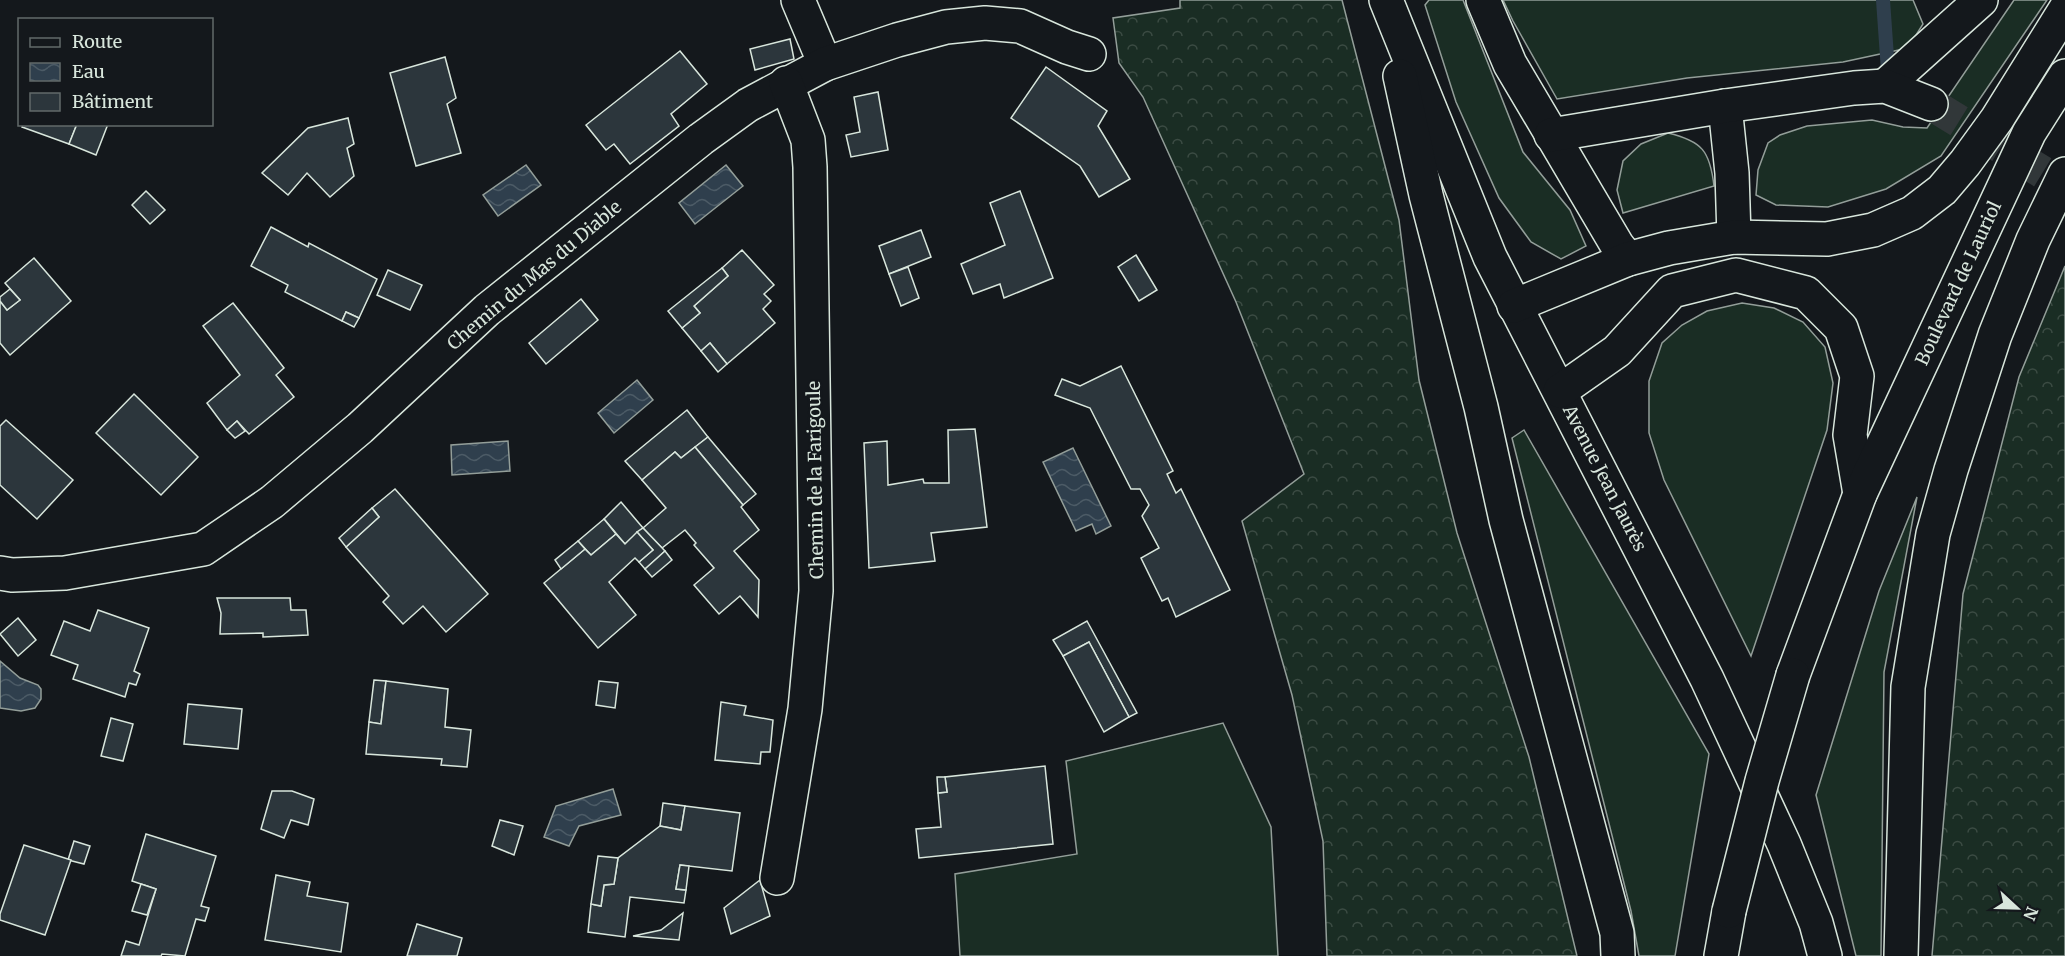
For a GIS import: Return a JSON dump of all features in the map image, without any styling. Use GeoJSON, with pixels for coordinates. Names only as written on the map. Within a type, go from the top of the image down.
{"type":"FeatureCollection","features":[{"type":"Feature","properties":{"kind":"main road"},"geometry":{"type":"LineString","coordinates":[[798,0],[825,64]]}},
{"type":"Feature","properties":{"kind":"main road"},"geometry":{"type":"LineString","coordinates":[[1385,0],[1426,195],[1481,407],[1506,520],[1617,933],[1618,956]]}},
{"type":"Feature","properties":{"kind":"main road","name":"Avenue Jean Jaurès"},"geometry":{"type":"LineString","coordinates":[[1385,0],[1490,257],[1722,710],[1784,844],[1816,923],[1825,956]]}},
{"type":"Feature","properties":{"kind":"main road"},"geometry":{"type":"LineString","coordinates":[[1483,0],[1510,64],[1617,245],[1628,259],[1672,291]]}},
{"type":"Feature","properties":{"kind":"main road"},"geometry":{"type":"LineString","coordinates":[[1885,86],[1981,0]]}},
{"type":"Feature","properties":{"kind":"main road"},"geometry":{"type":"LineString","coordinates":[[1514,306],[1628,259],[1669,248],[1734,237],[1827,239],[1873,230],[1912,213],[1942,190],[1965,163],[1997,119],[2065,10]]}},
{"type":"Feature","properties":{"kind":"main road","name":"Chemin du Mas du Diable"},"geometry":{"type":"LineString","coordinates":[[0,573],[12,575],[65,573],[203,549],[281,495],[360,428],[486,310],[700,139],[748,105],[825,64],[897,40],[946,27],[985,23],[1020,26],[1089,54]]}},
{"type":"Feature","properties":{"kind":"main road","name":"Boulevard de Lauriol"},"geometry":{"type":"LineString","coordinates":[[1721,956],[1729,911],[1762,781],[1793,675],[1860,494],[2028,133],[2065,76]]}},
{"type":"Feature","properties":{"kind":"main road","name":"Chemin de la Farigoule"},"geometry":{"type":"LineString","coordinates":[[777,878],[805,709],[816,591],[810,167],[808,140],[786,83]]}},
{"type":"Feature","properties":{"kind":"main road"},"geometry":{"type":"LineString","coordinates":[[1551,135],[1725,106],[1836,90],[1885,86],[1931,104]]}},
{"type":"Feature","properties":{"kind":"main road"},"geometry":{"type":"LineString","coordinates":[[1725,106],[1732,173],[1736,275]]}},
{"type":"Feature","properties":{"kind":"main road"},"geometry":{"type":"LineString","coordinates":[[1901,956],[1908,687],[1933,534],[1951,470],[1995,335],[2033,240],[2065,174]]}},
{"type":"Feature","properties":{"kind":"main road"},"geometry":{"type":"LineString","coordinates":[[1560,391],[1617,351],[1672,291],[1736,275],[1806,293],[1841,328],[1857,376],[1850,435],[1860,494]]}},
{"type":"Feature","properties":{"kind":"green space"},"geometry":{"type":"Polygon","coordinates":[[[1180,0],[1342,0],[1399,220],[1419,380],[1457,533],[1529,757],[1577,956],[1327,956],[1323,841],[1292,695],[1242,521],[1304,474],[1236,302],[1143,97],[1119,63],[1113,18],[1180,8],[1180,0]]]}},
{"type":"Feature","properties":{"kind":"green space"},"geometry":{"type":"Polygon","coordinates":[[[1429,0],[1463,0],[1523,152],[1570,210],[1586,246],[1561,259],[1531,242],[1499,198],[1456,102],[1425,5],[1429,0]]]}},
{"type":"Feature","properties":{"kind":"green space"},"geometry":{"type":"Polygon","coordinates":[[[1503,0],[1913,0],[1923,24],[1908,48],[1843,62],[1687,78],[1557,99],[1503,0]]]}},
{"type":"Feature","properties":{"kind":"green space"},"geometry":{"type":"Polygon","coordinates":[[[2014,0],[2047,0],[1941,156],[1886,189],[1828,207],[1776,205],[1756,195],[1758,170],[1768,143],[1780,135],[1807,126],[1872,120],[1903,127],[1927,128],[2014,0]]]}},
{"type":"Feature","properties":{"kind":"green space"},"geometry":{"type":"Polygon","coordinates":[[[1668,133],[1689,140],[1702,149],[1710,164],[1714,186],[1623,213],[1617,190],[1623,161],[1641,144],[1668,133]]]}},
{"type":"Feature","properties":{"kind":"green space"},"geometry":{"type":"Polygon","coordinates":[[[2065,266],[2065,956],[1932,956],[1963,594],[2019,377],[2065,266]]]}},
{"type":"Feature","properties":{"kind":"green space"},"geometry":{"type":"Polygon","coordinates":[[[1742,303],[1774,308],[1803,322],[1825,347],[1833,383],[1827,430],[1751,656],[1664,480],[1649,433],[1649,381],[1662,343],[1682,325],[1707,311],[1742,303]]]}},
{"type":"Feature","properties":{"kind":"green space"},"geometry":{"type":"Polygon","coordinates":[[[1524,430],[1709,754],[1675,956],[1639,956],[1631,911],[1512,438],[1524,430]]]}},
{"type":"Feature","properties":{"kind":"green space"},"geometry":{"type":"Polygon","coordinates":[[[1917,497],[1884,672],[1881,956],[1856,956],[1816,795],[1879,591],[1917,497]]]}},
{"type":"Feature","properties":{"kind":"green space"},"geometry":{"type":"Polygon","coordinates":[[[1223,723],[1271,827],[1278,956],[960,956],[955,874],[1077,854],[1066,761],[1223,723]]]}},
{"type":"Feature","properties":{"kind":"water"},"geometry":{"type":"Polygon","coordinates":[[[526,165],[541,185],[498,216],[483,195],[526,165]]]}},
{"type":"Feature","properties":{"kind":"water"},"geometry":{"type":"Polygon","coordinates":[[[726,165],[743,186],[695,224],[679,203],[726,165]]]}},
{"type":"Feature","properties":{"kind":"water"},"geometry":{"type":"Polygon","coordinates":[[[637,380],[653,400],[614,433],[598,413],[637,380]]]}},
{"type":"Feature","properties":{"kind":"water"},"geometry":{"type":"Polygon","coordinates":[[[508,441],[510,471],[452,475],[451,445],[508,441]]]}},
{"type":"Feature","properties":{"kind":"water"},"geometry":{"type":"Polygon","coordinates":[[[1073,448],[1111,526],[1096,534],[1092,524],[1076,531],[1043,462],[1073,448]]]}},
{"type":"Feature","properties":{"kind":"water"},"geometry":{"type":"Polygon","coordinates":[[[0,661],[20,678],[38,685],[41,689],[41,699],[35,708],[21,711],[0,708],[0,661]]]}},
{"type":"Feature","properties":{"kind":"water"},"geometry":{"type":"Polygon","coordinates":[[[613,789],[621,815],[579,826],[569,846],[544,837],[556,806],[613,789]]]}},
{"type":"Feature","properties":{"kind":"building"},"geometry":{"type":"Polygon","coordinates":[[[790,39],[794,59],[755,70],[750,49],[790,39]]]}},
{"type":"Feature","properties":{"kind":"building"},"geometry":{"type":"Polygon","coordinates":[[[680,51],[707,84],[671,114],[679,126],[630,164],[614,144],[606,150],[586,125],[680,51]]]}},
{"type":"Feature","properties":{"kind":"building"},"geometry":{"type":"Polygon","coordinates":[[[445,57],[456,98],[447,104],[461,153],[416,166],[390,73],[445,57]]]}},
{"type":"Feature","properties":{"kind":"building"},"geometry":{"type":"Polygon","coordinates":[[[1046,67],[1107,111],[1098,126],[1130,179],[1099,197],[1080,166],[1011,118],[1046,67]]]}},
{"type":"Feature","properties":{"kind":"building"},"geometry":{"type":"Polygon","coordinates":[[[878,92],[888,150],[851,157],[846,135],[860,132],[854,97],[878,92]]]}},
{"type":"Feature","properties":{"kind":"building"},"geometry":{"type":"Polygon","coordinates":[[[348,118],[354,144],[347,148],[354,176],[330,197],[307,173],[288,195],[262,173],[308,128],[348,118]]]}},
{"type":"Feature","properties":{"kind":"building"},"geometry":{"type":"Polygon","coordinates":[[[22,126],[76,126],[69,144],[22,126]]]}},
{"type":"Feature","properties":{"kind":"building"},"geometry":{"type":"Polygon","coordinates":[[[76,126],[107,126],[96,155],[69,144],[76,126]]]}},
{"type":"Feature","properties":{"kind":"building"},"geometry":{"type":"Polygon","coordinates":[[[146,191],[165,210],[150,224],[132,205],[146,191]]]}},
{"type":"Feature","properties":{"kind":"building"},"geometry":{"type":"Polygon","coordinates":[[[1020,191],[1053,278],[1004,298],[1000,284],[973,294],[961,264],[1005,245],[990,203],[1020,191]]]}},
{"type":"Feature","properties":{"kind":"building"},"geometry":{"type":"Polygon","coordinates":[[[271,227],[308,247],[309,243],[377,279],[359,318],[346,312],[342,321],[285,292],[288,285],[251,266],[271,227]]]}},
{"type":"Feature","properties":{"kind":"building"},"geometry":{"type":"Polygon","coordinates":[[[921,230],[931,257],[889,274],[879,246],[921,230]]]}},
{"type":"Feature","properties":{"kind":"building"},"geometry":{"type":"Polygon","coordinates":[[[742,250],[774,285],[764,294],[771,301],[763,309],[775,323],[727,364],[710,343],[701,351],[682,328],[700,313],[694,306],[728,276],[722,268],[742,250]]]}},
{"type":"Feature","properties":{"kind":"building"},"geometry":{"type":"Polygon","coordinates":[[[1136,255],[1157,290],[1139,301],[1118,267],[1136,255]]]}},
{"type":"Feature","properties":{"kind":"building"},"geometry":{"type":"Polygon","coordinates":[[[34,258],[71,301],[10,355],[0,343],[0,301],[7,310],[20,300],[5,283],[34,258]]]}},
{"type":"Feature","properties":{"kind":"building"},"geometry":{"type":"Polygon","coordinates":[[[908,267],[919,298],[901,306],[889,274],[908,267]]]}},
{"type":"Feature","properties":{"kind":"building"},"geometry":{"type":"Polygon","coordinates":[[[722,268],[728,276],[694,306],[700,313],[682,328],[668,311],[722,268]]]}},
{"type":"Feature","properties":{"kind":"building"},"geometry":{"type":"Polygon","coordinates":[[[388,270],[422,285],[410,310],[377,295],[388,270]]]}},
{"type":"Feature","properties":{"kind":"building"},"geometry":{"type":"Polygon","coordinates":[[[10,289],[20,300],[7,310],[0,301],[0,297],[10,289]]]}},
{"type":"Feature","properties":{"kind":"building"},"geometry":{"type":"Polygon","coordinates":[[[581,299],[598,320],[546,364],[529,343],[581,299]]]}},
{"type":"Feature","properties":{"kind":"building"},"geometry":{"type":"Polygon","coordinates":[[[233,303],[284,368],[276,375],[294,397],[249,434],[237,421],[227,430],[207,403],[240,375],[203,326],[233,303]]]}},
{"type":"Feature","properties":{"kind":"building"},"geometry":{"type":"Polygon","coordinates":[[[346,312],[359,318],[354,327],[342,321],[346,312]]]}},
{"type":"Feature","properties":{"kind":"building"},"geometry":{"type":"Polygon","coordinates":[[[710,343],[727,364],[718,372],[701,351],[710,343]]]}},
{"type":"Feature","properties":{"kind":"building"},"geometry":{"type":"Polygon","coordinates":[[[1121,366],[1173,471],[1167,474],[1176,493],[1181,489],[1230,590],[1176,617],[1168,598],[1162,601],[1141,558],[1159,548],[1142,516],[1149,505],[1140,489],[1131,489],[1090,408],[1055,395],[1062,379],[1080,386],[1121,366]]]}},
{"type":"Feature","properties":{"kind":"building"},"geometry":{"type":"Polygon","coordinates":[[[134,394],[198,457],[161,495],[96,433],[134,394]]]}},
{"type":"Feature","properties":{"kind":"building"},"geometry":{"type":"Polygon","coordinates":[[[687,410],[708,437],[681,458],[675,452],[642,480],[625,461],[687,410]]]}},
{"type":"Feature","properties":{"kind":"building"},"geometry":{"type":"Polygon","coordinates":[[[6,420],[73,480],[37,519],[0,485],[0,426],[6,420]]]}},
{"type":"Feature","properties":{"kind":"building"},"geometry":{"type":"Polygon","coordinates":[[[237,421],[245,431],[235,438],[227,430],[237,421]]]}},
{"type":"Feature","properties":{"kind":"building"},"geometry":{"type":"Polygon","coordinates":[[[975,429],[987,527],[931,533],[935,561],[869,568],[864,443],[887,441],[888,485],[923,479],[924,483],[949,483],[948,430],[975,429]]]}},
{"type":"Feature","properties":{"kind":"building"},"geometry":{"type":"Polygon","coordinates":[[[708,437],[756,494],[743,505],[695,447],[708,437]]]}},
{"type":"Feature","properties":{"kind":"building"},"geometry":{"type":"Polygon","coordinates":[[[695,447],[743,505],[741,507],[759,530],[734,551],[759,580],[758,617],[740,596],[719,614],[694,585],[714,568],[694,545],[696,543],[685,530],[662,548],[643,528],[666,508],[642,480],[675,452],[681,458],[695,447]]]}},
{"type":"Feature","properties":{"kind":"building"},"geometry":{"type":"Polygon","coordinates":[[[395,489],[488,594],[446,632],[423,606],[403,624],[383,602],[389,596],[346,547],[379,517],[372,508],[395,489]]]}},
{"type":"Feature","properties":{"kind":"building"},"geometry":{"type":"Polygon","coordinates":[[[621,502],[643,528],[625,544],[604,519],[621,502]]]}},
{"type":"Feature","properties":{"kind":"building"},"geometry":{"type":"Polygon","coordinates":[[[372,508],[379,517],[346,547],[339,538],[372,508]]]}},
{"type":"Feature","properties":{"kind":"building"},"geometry":{"type":"Polygon","coordinates":[[[604,519],[616,534],[591,555],[578,541],[604,519]]]}},
{"type":"Feature","properties":{"kind":"building"},"geometry":{"type":"Polygon","coordinates":[[[643,528],[665,551],[645,569],[639,562],[653,550],[637,532],[643,528]]]}},
{"type":"Feature","properties":{"kind":"building"},"geometry":{"type":"Polygon","coordinates":[[[637,532],[653,550],[639,562],[635,558],[609,582],[636,615],[598,648],[544,583],[585,549],[591,555],[616,534],[625,544],[637,532]]]}},
{"type":"Feature","properties":{"kind":"building"},"geometry":{"type":"Polygon","coordinates":[[[578,541],[585,549],[561,569],[555,560],[578,541]]]}},
{"type":"Feature","properties":{"kind":"building"},"geometry":{"type":"Polygon","coordinates":[[[665,551],[672,560],[652,577],[645,569],[665,551]]]}},
{"type":"Feature","properties":{"kind":"building"},"geometry":{"type":"Polygon","coordinates":[[[217,598],[290,598],[291,610],[306,610],[308,635],[263,637],[263,633],[220,634],[221,613],[217,598]]]}},
{"type":"Feature","properties":{"kind":"building"},"geometry":{"type":"Polygon","coordinates":[[[98,610],[149,628],[134,671],[140,674],[136,685],[129,683],[125,697],[73,679],[78,665],[51,655],[64,621],[90,631],[98,610]]]}},
{"type":"Feature","properties":{"kind":"building"},"geometry":{"type":"Polygon","coordinates":[[[18,618],[36,640],[18,656],[0,634],[18,618]]]}},
{"type":"Feature","properties":{"kind":"building"},"geometry":{"type":"Polygon","coordinates":[[[1087,621],[1137,713],[1129,717],[1089,642],[1063,656],[1053,640],[1087,621]]]}},
{"type":"Feature","properties":{"kind":"building"},"geometry":{"type":"Polygon","coordinates":[[[1089,642],[1129,717],[1104,732],[1063,656],[1089,642]]]}},
{"type":"Feature","properties":{"kind":"building"},"geometry":{"type":"Polygon","coordinates":[[[374,680],[386,681],[381,724],[369,722],[374,680]]]}},
{"type":"Feature","properties":{"kind":"building"},"geometry":{"type":"Polygon","coordinates":[[[386,681],[448,689],[445,727],[471,730],[467,767],[441,765],[442,759],[366,754],[369,722],[381,724],[386,681]]]}},
{"type":"Feature","properties":{"kind":"building"},"geometry":{"type":"Polygon","coordinates":[[[599,681],[618,683],[615,708],[596,705],[599,681]]]}},
{"type":"Feature","properties":{"kind":"building"},"geometry":{"type":"Polygon","coordinates":[[[721,702],[746,706],[744,715],[773,720],[770,752],[761,752],[760,764],[715,760],[721,702]]]}},
{"type":"Feature","properties":{"kind":"building"},"geometry":{"type":"Polygon","coordinates":[[[188,704],[242,709],[238,749],[184,744],[188,704]]]}},
{"type":"Feature","properties":{"kind":"building"},"geometry":{"type":"Polygon","coordinates":[[[111,718],[133,724],[123,761],[101,756],[111,718]]]}},
{"type":"Feature","properties":{"kind":"building"},"geometry":{"type":"Polygon","coordinates":[[[1045,766],[1053,844],[919,858],[916,829],[941,827],[938,793],[947,792],[945,777],[1045,766]]]}},
{"type":"Feature","properties":{"kind":"building"},"geometry":{"type":"Polygon","coordinates":[[[937,777],[945,777],[947,792],[938,793],[937,777]]]}},
{"type":"Feature","properties":{"kind":"building"},"geometry":{"type":"Polygon","coordinates":[[[272,791],[292,791],[314,799],[308,825],[291,820],[284,838],[261,829],[272,791]]]}},
{"type":"Feature","properties":{"kind":"building"},"geometry":{"type":"Polygon","coordinates":[[[663,803],[685,806],[681,830],[660,826],[663,803]]]}},
{"type":"Feature","properties":{"kind":"building"},"geometry":{"type":"Polygon","coordinates":[[[685,806],[740,813],[732,871],[680,865],[676,889],[686,890],[684,903],[630,897],[625,937],[588,932],[591,904],[601,906],[604,885],[614,884],[618,858],[660,826],[681,830],[685,806]]]}},
{"type":"Feature","properties":{"kind":"building"},"geometry":{"type":"Polygon","coordinates":[[[500,820],[523,826],[514,855],[492,846],[500,820]]]}},
{"type":"Feature","properties":{"kind":"building"},"geometry":{"type":"Polygon","coordinates":[[[146,834],[216,856],[201,906],[209,908],[205,921],[196,919],[185,956],[162,954],[161,956],[121,956],[126,941],[139,945],[156,889],[132,881],[146,834]]]}},
{"type":"Feature","properties":{"kind":"building"},"geometry":{"type":"Polygon","coordinates":[[[74,841],[90,846],[84,864],[68,860],[74,841]]]}},
{"type":"Feature","properties":{"kind":"building"},"geometry":{"type":"Polygon","coordinates":[[[24,845],[71,860],[45,935],[0,920],[0,914],[24,845]]]}},
{"type":"Feature","properties":{"kind":"building"},"geometry":{"type":"Polygon","coordinates":[[[598,856],[618,858],[614,884],[604,885],[601,906],[591,904],[598,856]]]}},
{"type":"Feature","properties":{"kind":"building"},"geometry":{"type":"Polygon","coordinates":[[[680,865],[689,866],[686,890],[676,889],[680,865]]]}},
{"type":"Feature","properties":{"kind":"building"},"geometry":{"type":"Polygon","coordinates":[[[276,875],[310,882],[307,896],[348,903],[341,952],[265,940],[276,875]]]}},
{"type":"Feature","properties":{"kind":"building"},"geometry":{"type":"Polygon","coordinates":[[[760,880],[770,916],[731,934],[724,908],[760,880]]]}},
{"type":"Feature","properties":{"kind":"building"},"geometry":{"type":"Polygon","coordinates":[[[141,884],[156,889],[147,915],[132,911],[141,884]]]}},
{"type":"Feature","properties":{"kind":"building"},"geometry":{"type":"Polygon","coordinates":[[[683,913],[679,940],[633,936],[661,930],[683,913]]]}},
{"type":"Feature","properties":{"kind":"building"},"geometry":{"type":"Polygon","coordinates":[[[417,924],[462,938],[457,956],[407,956],[417,924]]]}},
{"type":"Feature","properties":{"kind":"waterway"},"geometry":{"type":"LineString","coordinates":[[1883,0],[1888,71]]}},
{"type":"Feature","properties":{"kind":"tunnel"},"geometry":{"type":"LineString","coordinates":[[1931,104],[2065,186]]}}]}
